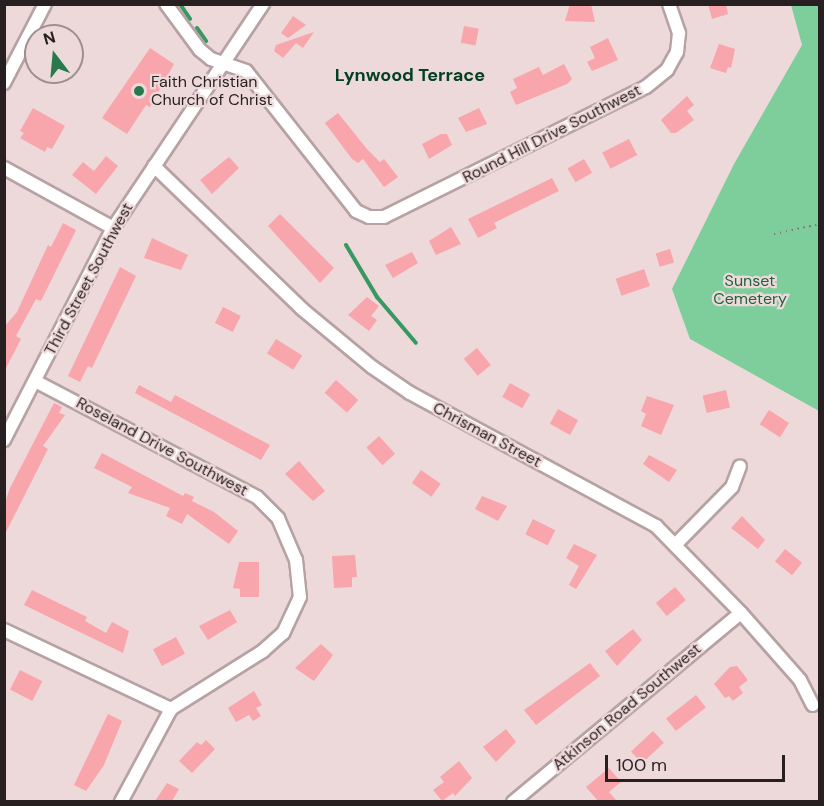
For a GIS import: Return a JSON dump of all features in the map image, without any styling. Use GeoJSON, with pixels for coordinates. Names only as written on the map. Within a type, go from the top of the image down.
{"type":"FeatureCollection","features":[{"type":"Feature","properties":{"kind":"street"},"geometry":{"type":"LineString","coordinates":[[4,83],[45,4]]}},
{"type":"Feature","properties":{"kind":"street"},"geometry":{"type":"LineString","coordinates":[[166,4],[200,50],[223,62]]}},
{"type":"Feature","properties":{"kind":"street","name":"Third Street Southwest"},"geometry":{"type":"LineString","coordinates":[[4,440],[113,228],[263,4]]}},
{"type":"Feature","properties":{"kind":"street","name":"Round Hill Drive Southwest"},"geometry":{"type":"LineString","coordinates":[[223,62],[246,71],[344,200],[369,217],[402,211],[646,87],[667,70],[676,52],[680,33],[669,4]]}},
{"type":"Feature","properties":{"kind":"street","name":"Chrisman Street"},"geometry":{"type":"LineString","coordinates":[[154,166],[302,309],[372,367],[410,393],[656,526],[741,613],[800,680],[813,705]]}},
{"type":"Feature","properties":{"kind":"street"},"geometry":{"type":"LineString","coordinates":[[4,168],[113,228]]}},
{"type":"Feature","properties":{"kind":"street","name":"Roseland Drive Southwest"},"geometry":{"type":"LineString","coordinates":[[35,381],[237,484],[257,497],[278,518],[292,542],[300,597],[283,633],[263,651],[171,709]]}},
{"type":"Feature","properties":{"kind":"street"},"geometry":{"type":"LineString","coordinates":[[676,544],[732,487],[740,466]]}},
{"type":"Feature","properties":{"kind":"street","name":"Atkinson Road Southwest"},"geometry":{"type":"LineString","coordinates":[[513,801],[741,613]]}},
{"type":"Feature","properties":{"kind":"street"},"geometry":{"type":"LineString","coordinates":[[6,634],[171,709],[121,801]]}},
{"type":"Feature","properties":{"kind":"path"},"geometry":{"type":"LineString","coordinates":[[774,234],[819,224]]}},
{"type":"Feature","properties":{"kind":"green space","name":"Sunset Cemetery"},"geometry":{"type":"Polygon","coordinates":[[[791,5],[819,5],[819,411],[690,339],[672,289],[734,164],[802,45],[791,5]]]}},
{"type":"Feature","properties":{"kind":"building"},"geometry":{"type":"Polygon","coordinates":[[[570,4],[591,4],[595,22],[565,21],[570,4]]]}},
{"type":"Feature","properties":{"kind":"building"},"geometry":{"type":"Polygon","coordinates":[[[708,4],[726,4],[728,14],[712,19],[708,4]]]}},
{"type":"Feature","properties":{"kind":"building"},"geometry":{"type":"Polygon","coordinates":[[[293,16],[306,25],[288,38],[281,33],[293,16]]]}},
{"type":"Feature","properties":{"kind":"building"},"geometry":{"type":"Polygon","coordinates":[[[464,26],[479,29],[475,46],[461,43],[464,26]]]}},
{"type":"Feature","properties":{"kind":"building"},"geometry":{"type":"Polygon","coordinates":[[[314,32],[303,48],[296,43],[283,58],[274,51],[276,45],[314,32]]]}},
{"type":"Feature","properties":{"kind":"building"},"geometry":{"type":"Polygon","coordinates":[[[608,38],[618,60],[592,71],[587,62],[595,58],[590,47],[608,38]]]}},
{"type":"Feature","properties":{"kind":"building"},"geometry":{"type":"Polygon","coordinates":[[[719,44],[735,49],[731,68],[728,67],[726,73],[710,68],[719,44]]]}},
{"type":"Feature","properties":{"kind":"building","name":"Faith Christian Church of Christ"},"geometry":{"type":"Polygon","coordinates":[[[150,48],[174,64],[150,107],[146,105],[127,134],[102,118],[150,48]]]}},
{"type":"Feature","properties":{"kind":"building"},"geometry":{"type":"Polygon","coordinates":[[[564,64],[572,79],[567,84],[516,105],[510,92],[517,88],[513,79],[539,67],[543,75],[564,64]]]}},
{"type":"Feature","properties":{"kind":"building"},"geometry":{"type":"Polygon","coordinates":[[[687,96],[694,105],[687,111],[694,120],[676,133],[671,133],[661,120],[687,96]]]}},
{"type":"Feature","properties":{"kind":"building"},"geometry":{"type":"Polygon","coordinates":[[[33,108],[65,126],[52,149],[47,147],[45,152],[20,138],[24,133],[20,131],[33,108]]]}},
{"type":"Feature","properties":{"kind":"building"},"geometry":{"type":"Polygon","coordinates":[[[479,108],[487,124],[466,132],[458,118],[479,108]]]}},
{"type":"Feature","properties":{"kind":"building"},"geometry":{"type":"Polygon","coordinates":[[[338,113],[367,149],[380,162],[384,159],[398,177],[384,187],[363,159],[358,163],[352,159],[325,123],[338,113]]]}},
{"type":"Feature","properties":{"kind":"building"},"geometry":{"type":"Polygon","coordinates":[[[441,134],[447,134],[452,145],[429,159],[422,144],[441,134]]]}},
{"type":"Feature","properties":{"kind":"building"},"geometry":{"type":"Polygon","coordinates":[[[629,139],[637,155],[610,169],[602,153],[629,139]]]}},
{"type":"Feature","properties":{"kind":"building"},"geometry":{"type":"Polygon","coordinates":[[[106,156],[118,166],[96,194],[72,175],[83,162],[94,171],[106,156]]]}},
{"type":"Feature","properties":{"kind":"building"},"geometry":{"type":"Polygon","coordinates":[[[229,157],[239,168],[212,194],[200,180],[229,157]]]}},
{"type":"Feature","properties":{"kind":"building"},"geometry":{"type":"Polygon","coordinates":[[[584,159],[592,173],[576,182],[568,168],[584,159]]]}},
{"type":"Feature","properties":{"kind":"building"},"geometry":{"type":"Polygon","coordinates":[[[552,178],[559,191],[494,223],[497,228],[478,238],[468,219],[552,178]]]}},
{"type":"Feature","properties":{"kind":"building"},"geometry":{"type":"Polygon","coordinates":[[[280,214],[334,268],[320,283],[268,226],[280,214]]]}},
{"type":"Feature","properties":{"kind":"building"},"geometry":{"type":"Polygon","coordinates":[[[63,223],[76,230],[41,301],[36,299],[16,336],[21,339],[4,372],[4,327],[17,312],[48,245],[51,247],[63,223]]]}},
{"type":"Feature","properties":{"kind":"building"},"geometry":{"type":"Polygon","coordinates":[[[451,227],[461,244],[436,255],[429,241],[451,227]]]}},
{"type":"Feature","properties":{"kind":"building"},"geometry":{"type":"Polygon","coordinates":[[[152,238],[188,255],[181,270],[144,258],[152,238]]]}},
{"type":"Feature","properties":{"kind":"building"},"geometry":{"type":"Polygon","coordinates":[[[670,249],[674,262],[660,267],[656,253],[670,249]]]}},
{"type":"Feature","properties":{"kind":"building"},"geometry":{"type":"Polygon","coordinates":[[[412,252],[418,263],[393,278],[385,265],[412,252]]]}},
{"type":"Feature","properties":{"kind":"building"},"geometry":{"type":"Polygon","coordinates":[[[120,267],[136,276],[92,368],[88,366],[80,382],[68,376],[120,267]]]}},
{"type":"Feature","properties":{"kind":"building"},"geometry":{"type":"Polygon","coordinates":[[[644,269],[650,286],[621,296],[616,279],[644,269]]]}},
{"type":"Feature","properties":{"kind":"building"},"geometry":{"type":"Polygon","coordinates":[[[367,297],[379,306],[371,316],[377,320],[369,331],[348,315],[367,297]]]}},
{"type":"Feature","properties":{"kind":"building"},"geometry":{"type":"Polygon","coordinates":[[[223,307],[241,316],[233,332],[215,323],[223,307]]]}},
{"type":"Feature","properties":{"kind":"building"},"geometry":{"type":"Polygon","coordinates":[[[276,339],[302,355],[293,370],[267,353],[276,339]]]}},
{"type":"Feature","properties":{"kind":"building"},"geometry":{"type":"Polygon","coordinates":[[[477,348],[491,365],[478,376],[464,359],[477,348]]]}},
{"type":"Feature","properties":{"kind":"building"},"geometry":{"type":"Polygon","coordinates":[[[336,380],[358,400],[347,413],[325,393],[336,380]]]}},
{"type":"Feature","properties":{"kind":"building"},"geometry":{"type":"Polygon","coordinates":[[[510,383],[530,394],[522,408],[502,397],[510,383]]]}},
{"type":"Feature","properties":{"kind":"building"},"geometry":{"type":"Polygon","coordinates":[[[139,385],[171,402],[175,395],[270,445],[261,460],[135,393],[139,385]]]}},
{"type":"Feature","properties":{"kind":"building"},"geometry":{"type":"Polygon","coordinates":[[[726,390],[730,408],[707,413],[703,395],[726,390]]]}},
{"type":"Feature","properties":{"kind":"building"},"geometry":{"type":"Polygon","coordinates":[[[647,396],[674,405],[661,435],[641,426],[646,414],[641,411],[647,396]]]}},
{"type":"Feature","properties":{"kind":"building"},"geometry":{"type":"Polygon","coordinates":[[[54,403],[62,407],[59,413],[65,415],[43,446],[48,449],[4,536],[4,505],[10,488],[54,403]]]}},
{"type":"Feature","properties":{"kind":"building"},"geometry":{"type":"Polygon","coordinates":[[[558,409],[578,420],[570,435],[550,424],[558,409]]]}},
{"type":"Feature","properties":{"kind":"building"},"geometry":{"type":"Polygon","coordinates":[[[769,410],[789,423],[780,437],[760,424],[769,410]]]}},
{"type":"Feature","properties":{"kind":"building"},"geometry":{"type":"Polygon","coordinates":[[[379,436],[395,454],[382,465],[366,447],[379,436]]]}},
{"type":"Feature","properties":{"kind":"building"},"geometry":{"type":"Polygon","coordinates":[[[102,453],[183,496],[185,493],[194,497],[192,501],[214,512],[238,531],[229,544],[187,514],[182,524],[166,516],[170,508],[128,493],[132,487],[94,468],[102,453]]]}},
{"type":"Feature","properties":{"kind":"building"},"geometry":{"type":"Polygon","coordinates":[[[649,455],[677,470],[669,482],[643,464],[649,455]]]}},
{"type":"Feature","properties":{"kind":"building"},"geometry":{"type":"Polygon","coordinates":[[[299,461],[325,491],[313,501],[285,474],[299,461]]]}},
{"type":"Feature","properties":{"kind":"building"},"geometry":{"type":"Polygon","coordinates":[[[421,470],[441,484],[431,497],[412,483],[421,470]]]}},
{"type":"Feature","properties":{"kind":"building"},"geometry":{"type":"Polygon","coordinates":[[[482,496],[507,506],[498,521],[475,509],[482,496]]]}},
{"type":"Feature","properties":{"kind":"building"},"geometry":{"type":"Polygon","coordinates":[[[742,516],[765,540],[758,549],[731,528],[742,516]]]}},
{"type":"Feature","properties":{"kind":"building"},"geometry":{"type":"Polygon","coordinates":[[[533,519],[555,530],[548,545],[525,534],[533,519]]]}},
{"type":"Feature","properties":{"kind":"building"},"geometry":{"type":"Polygon","coordinates":[[[574,544],[597,555],[576,589],[569,585],[579,566],[566,558],[574,544]]]}},
{"type":"Feature","properties":{"kind":"building"},"geometry":{"type":"Polygon","coordinates":[[[785,549],[802,563],[792,575],[775,561],[785,549]]]}},
{"type":"Feature","properties":{"kind":"building"},"geometry":{"type":"Polygon","coordinates":[[[355,555],[357,577],[352,577],[352,587],[334,588],[332,556],[355,555]]]}},
{"type":"Feature","properties":{"kind":"building"},"geometry":{"type":"Polygon","coordinates":[[[239,562],[259,562],[259,597],[240,597],[240,589],[233,588],[239,562]]]}},
{"type":"Feature","properties":{"kind":"building"},"geometry":{"type":"Polygon","coordinates":[[[675,587],[686,600],[667,616],[656,603],[675,587]]]}},
{"type":"Feature","properties":{"kind":"building"},"geometry":{"type":"Polygon","coordinates":[[[32,590],[87,617],[85,621],[106,633],[112,622],[129,631],[123,653],[24,605],[32,590]]]}},
{"type":"Feature","properties":{"kind":"building"},"geometry":{"type":"Polygon","coordinates":[[[230,610],[237,622],[208,640],[199,626],[230,610]]]}},
{"type":"Feature","properties":{"kind":"building"},"geometry":{"type":"Polygon","coordinates":[[[633,629],[642,640],[617,666],[605,651],[633,629]]]}},
{"type":"Feature","properties":{"kind":"building"},"geometry":{"type":"Polygon","coordinates":[[[176,637],[185,654],[162,666],[153,649],[176,637]]]}},
{"type":"Feature","properties":{"kind":"building"},"geometry":{"type":"Polygon","coordinates":[[[321,644],[333,655],[314,681],[295,668],[321,644]]]}},
{"type":"Feature","properties":{"kind":"building"},"geometry":{"type":"Polygon","coordinates":[[[590,663],[600,676],[536,725],[524,710],[590,663]]]}},
{"type":"Feature","properties":{"kind":"building"},"geometry":{"type":"Polygon","coordinates":[[[737,666],[748,680],[739,687],[743,693],[733,701],[729,696],[725,698],[714,684],[730,667],[737,666]]]}},
{"type":"Feature","properties":{"kind":"building"},"geometry":{"type":"Polygon","coordinates":[[[20,670],[42,681],[32,701],[10,690],[20,670]]]}},
{"type":"Feature","properties":{"kind":"building"},"geometry":{"type":"Polygon","coordinates":[[[254,691],[262,705],[256,708],[261,716],[253,721],[249,715],[236,722],[228,708],[254,691]]]}},
{"type":"Feature","properties":{"kind":"building"},"geometry":{"type":"Polygon","coordinates":[[[696,695],[706,708],[676,731],[666,718],[696,695]]]}},
{"type":"Feature","properties":{"kind":"building"},"geometry":{"type":"Polygon","coordinates":[[[108,714],[122,721],[104,765],[86,791],[74,785],[108,714]]]}},
{"type":"Feature","properties":{"kind":"building"},"geometry":{"type":"Polygon","coordinates":[[[506,729],[516,742],[496,762],[483,747],[506,729]]]}},
{"type":"Feature","properties":{"kind":"building"},"geometry":{"type":"Polygon","coordinates":[[[653,731],[664,743],[642,763],[631,751],[653,731]]]}},
{"type":"Feature","properties":{"kind":"building"},"geometry":{"type":"Polygon","coordinates":[[[206,740],[215,749],[192,773],[179,761],[197,742],[201,745],[206,740]]]}},
{"type":"Feature","properties":{"kind":"building"},"geometry":{"type":"Polygon","coordinates":[[[459,761],[472,778],[455,796],[453,793],[442,801],[433,790],[444,782],[440,777],[459,761]]]}},
{"type":"Feature","properties":{"kind":"building"},"geometry":{"type":"Polygon","coordinates":[[[609,768],[621,782],[609,792],[617,801],[598,801],[586,787],[609,768]]]}},
{"type":"Feature","properties":{"kind":"building"},"geometry":{"type":"Polygon","coordinates":[[[167,783],[179,789],[172,801],[155,801],[167,783]]]}},
{"type":"Feature","properties":{"kind":"waterway"},"geometry":{"type":"LineString","coordinates":[[180,4],[190,19]]}},
{"type":"Feature","properties":{"kind":"waterway"},"geometry":{"type":"LineString","coordinates":[[197,28],[206,41]]}},
{"type":"Feature","properties":{"kind":"waterway"},"geometry":{"type":"LineString","coordinates":[[346,245],[377,297],[416,343]]}},
{"type":"Feature","properties":{"kind":"place","name":"Faith Christian Church of Christ"},"geometry":{"type":"Point","coordinates":[139,91]}},
{"type":"Feature","properties":{"kind":"district","name":"Lynwood Terrace"},"geometry":{"type":"Point","coordinates":[410,75]}}]}
